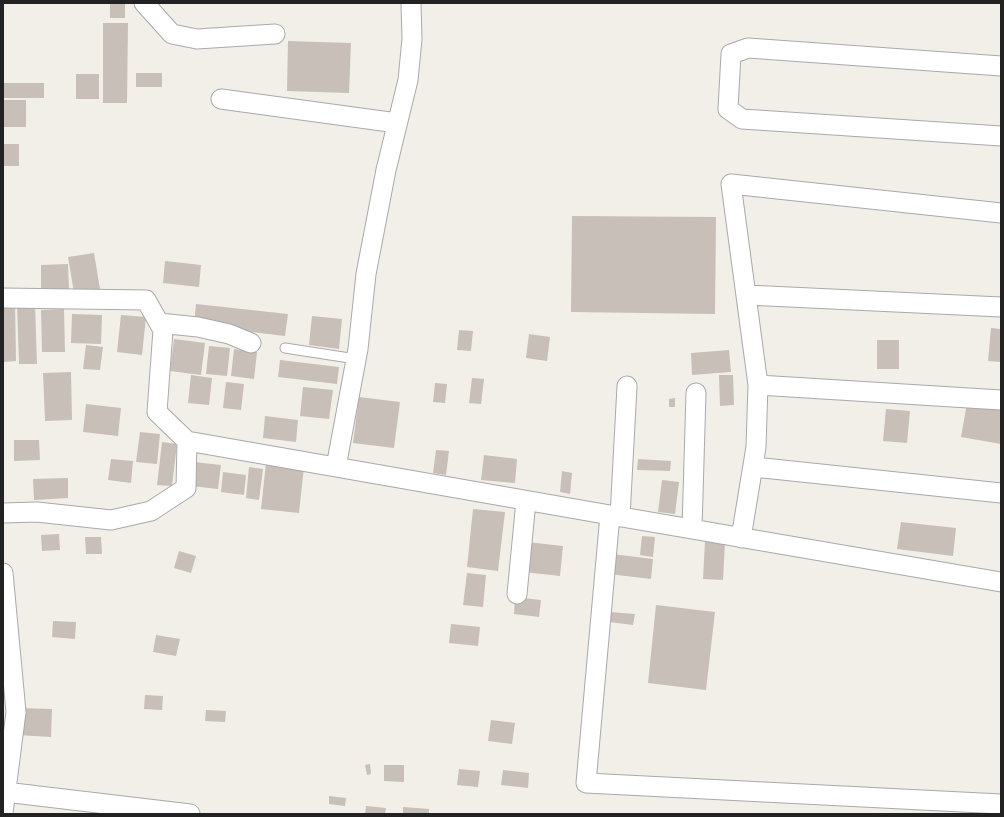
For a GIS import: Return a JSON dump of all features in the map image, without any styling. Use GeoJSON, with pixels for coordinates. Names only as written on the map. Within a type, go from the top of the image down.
{"type":"FeatureCollection","features":[{"type":"Feature","properties":{"kind":"street"},"geometry":{"type":"LineString","coordinates":[[144,3],[172,34],[197,39],[275,34]]}},
{"type":"Feature","properties":{"kind":"street"},"geometry":{"type":"LineString","coordinates":[[336,468],[356,360],[366,274],[386,170],[408,80],[412,39],[410,3]]}},
{"type":"Feature","properties":{"kind":"street"},"geometry":{"type":"LineString","coordinates":[[1001,66],[748,48],[731,54],[728,109],[742,119],[1001,136]]}},
{"type":"Feature","properties":{"kind":"street"},"geometry":{"type":"LineString","coordinates":[[220,99],[397,123]]}},
{"type":"Feature","properties":{"kind":"street"},"geometry":{"type":"LineString","coordinates":[[741,538],[754,467],[758,385],[748,295],[731,184],[1001,213]]}},
{"type":"Feature","properties":{"kind":"street"},"geometry":{"type":"LineString","coordinates":[[748,295],[1001,307]]}},
{"type":"Feature","properties":{"kind":"street"},"geometry":{"type":"LineString","coordinates":[[3,298],[146,300],[163,330],[157,412],[187,440],[336,468],[1001,582]]}},
{"type":"Feature","properties":{"kind":"street"},"geometry":{"type":"LineString","coordinates":[[160,324],[198,327],[229,334],[252,343]]}},
{"type":"Feature","properties":{"kind":"street"},"geometry":{"type":"LineString","coordinates":[[758,385],[1001,400]]}},
{"type":"Feature","properties":{"kind":"street"},"geometry":{"type":"LineString","coordinates":[[627,386],[615,516],[586,783],[1001,804]]}},
{"type":"Feature","properties":{"kind":"street"},"geometry":{"type":"LineString","coordinates":[[692,529],[696,393]]}},
{"type":"Feature","properties":{"kind":"street"},"geometry":{"type":"LineString","coordinates":[[3,513],[37,512],[111,520],[151,511],[186,488],[187,440]]}},
{"type":"Feature","properties":{"kind":"street"},"geometry":{"type":"LineString","coordinates":[[754,467],[1001,493]]}},
{"type":"Feature","properties":{"kind":"street"},"geometry":{"type":"LineString","coordinates":[[517,594],[526,501]]}},
{"type":"Feature","properties":{"kind":"street"},"geometry":{"type":"LineString","coordinates":[[3,573],[6,638],[16,712],[3,813]]}},
{"type":"Feature","properties":{"kind":"street"},"geometry":{"type":"LineString","coordinates":[[6,792],[190,814]]}},
{"type":"Feature","properties":{"kind":"lane"},"geometry":{"type":"LineString","coordinates":[[285,348],[356,360]]}},
{"type":"Feature","properties":{"kind":"building"},"geometry":{"type":"Polygon","coordinates":[[[110,3],[125,3],[125,18],[110,18],[110,3]]]}},
{"type":"Feature","properties":{"kind":"building"},"geometry":{"type":"Polygon","coordinates":[[[103,23],[128,23],[127,103],[103,103],[103,23]]]}},
{"type":"Feature","properties":{"kind":"building"},"geometry":{"type":"Polygon","coordinates":[[[288,41],[351,43],[349,93],[287,91],[288,41]]]}},
{"type":"Feature","properties":{"kind":"building"},"geometry":{"type":"Polygon","coordinates":[[[136,73],[162,73],[162,87],[136,87],[136,73]]]}},
{"type":"Feature","properties":{"kind":"building"},"geometry":{"type":"Polygon","coordinates":[[[76,74],[99,74],[99,99],[76,99],[76,74]]]}},
{"type":"Feature","properties":{"kind":"building"},"geometry":{"type":"Polygon","coordinates":[[[3,83],[44,83],[44,98],[3,98],[3,83]]]}},
{"type":"Feature","properties":{"kind":"building"},"geometry":{"type":"Polygon","coordinates":[[[3,100],[26,100],[26,127],[3,127],[3,100]]]}},
{"type":"Feature","properties":{"kind":"building"},"geometry":{"type":"Polygon","coordinates":[[[3,144],[19,144],[19,166],[3,166],[3,144]]]}},
{"type":"Feature","properties":{"kind":"building"},"geometry":{"type":"Polygon","coordinates":[[[572,216],[716,217],[715,314],[571,312],[572,216]]]}},
{"type":"Feature","properties":{"kind":"building"},"geometry":{"type":"Polygon","coordinates":[[[94,253],[100,289],[74,293],[68,257],[94,253]]]}},
{"type":"Feature","properties":{"kind":"building"},"geometry":{"type":"Polygon","coordinates":[[[165,261],[201,265],[199,287],[163,283],[165,261]]]}},
{"type":"Feature","properties":{"kind":"building"},"geometry":{"type":"Polygon","coordinates":[[[68,264],[69,289],[41,290],[41,265],[68,264]]]}},
{"type":"Feature","properties":{"kind":"building"},"geometry":{"type":"Polygon","coordinates":[[[3,301],[15,301],[16,361],[3,362],[3,301]]]}},
{"type":"Feature","properties":{"kind":"building"},"geometry":{"type":"Polygon","coordinates":[[[17,304],[35,304],[37,364],[19,364],[17,304]]]}},
{"type":"Feature","properties":{"kind":"building"},"geometry":{"type":"Polygon","coordinates":[[[196,304],[288,314],[285,336],[194,325],[196,304]]]}},
{"type":"Feature","properties":{"kind":"building"},"geometry":{"type":"Polygon","coordinates":[[[64,309],[65,352],[42,352],[41,310],[64,309]]]}},
{"type":"Feature","properties":{"kind":"building"},"geometry":{"type":"Polygon","coordinates":[[[72,314],[102,315],[101,344],[71,343],[72,314]]]}},
{"type":"Feature","properties":{"kind":"building"},"geometry":{"type":"Polygon","coordinates":[[[121,315],[146,317],[142,355],[117,352],[121,315]]]}},
{"type":"Feature","properties":{"kind":"building"},"geometry":{"type":"Polygon","coordinates":[[[312,316],[342,319],[339,349],[309,345],[312,316]]]}},
{"type":"Feature","properties":{"kind":"building"},"geometry":{"type":"Polygon","coordinates":[[[991,328],[1001,329],[1001,362],[988,361],[991,328]]]}},
{"type":"Feature","properties":{"kind":"building"},"geometry":{"type":"Polygon","coordinates":[[[459,330],[473,331],[471,351],[457,350],[459,330]]]}},
{"type":"Feature","properties":{"kind":"building"},"geometry":{"type":"Polygon","coordinates":[[[529,334],[550,337],[547,361],[526,358],[529,334]]]}},
{"type":"Feature","properties":{"kind":"building"},"geometry":{"type":"Polygon","coordinates":[[[174,339],[205,343],[201,375],[170,371],[174,339]]]}},
{"type":"Feature","properties":{"kind":"building"},"geometry":{"type":"Polygon","coordinates":[[[877,340],[899,340],[899,369],[877,369],[877,340]]]}},
{"type":"Feature","properties":{"kind":"building"},"geometry":{"type":"Polygon","coordinates":[[[86,345],[103,347],[100,370],[83,369],[86,345]]]}},
{"type":"Feature","properties":{"kind":"building"},"geometry":{"type":"Polygon","coordinates":[[[209,346],[230,348],[227,376],[206,374],[209,346]]]}},
{"type":"Feature","properties":{"kind":"building"},"geometry":{"type":"Polygon","coordinates":[[[234,349],[257,352],[254,379],[231,376],[234,349]]]}},
{"type":"Feature","properties":{"kind":"building"},"geometry":{"type":"Polygon","coordinates":[[[729,350],[731,372],[692,375],[691,353],[729,350]]]}},
{"type":"Feature","properties":{"kind":"building"},"geometry":{"type":"Polygon","coordinates":[[[280,360],[339,367],[337,384],[278,377],[280,360]]]}},
{"type":"Feature","properties":{"kind":"building"},"geometry":{"type":"Polygon","coordinates":[[[71,372],[72,420],[45,421],[43,373],[71,372]]]}},
{"type":"Feature","properties":{"kind":"building"},"geometry":{"type":"Polygon","coordinates":[[[191,375],[212,378],[209,405],[188,403],[191,375]]]}},
{"type":"Feature","properties":{"kind":"building"},"geometry":{"type":"Polygon","coordinates":[[[719,375],[733,375],[734,405],[720,406],[719,375]]]}},
{"type":"Feature","properties":{"kind":"building"},"geometry":{"type":"Polygon","coordinates":[[[472,378],[484,379],[481,404],[469,403],[472,378]]]}},
{"type":"Feature","properties":{"kind":"building"},"geometry":{"type":"Polygon","coordinates":[[[226,382],[244,384],[241,410],[223,408],[226,382]]]}},
{"type":"Feature","properties":{"kind":"building"},"geometry":{"type":"Polygon","coordinates":[[[435,383],[447,384],[445,403],[433,402],[435,383]]]}},
{"type":"Feature","properties":{"kind":"building"},"geometry":{"type":"Polygon","coordinates":[[[303,387],[333,390],[329,419],[300,416],[303,387]]]}},
{"type":"Feature","properties":{"kind":"building"},"geometry":{"type":"Polygon","coordinates":[[[359,397],[400,402],[394,448],[353,443],[359,397]]]}},
{"type":"Feature","properties":{"kind":"building"},"geometry":{"type":"Polygon","coordinates":[[[675,398],[675,407],[669,407],[669,399],[675,398]]]}},
{"type":"Feature","properties":{"kind":"building"},"geometry":{"type":"Polygon","coordinates":[[[967,403],[1001,408],[1001,444],[961,437],[967,403]]]}},
{"type":"Feature","properties":{"kind":"building"},"geometry":{"type":"Polygon","coordinates":[[[86,404],[121,408],[118,436],[83,432],[86,404]]]}},
{"type":"Feature","properties":{"kind":"building"},"geometry":{"type":"Polygon","coordinates":[[[886,409],[910,411],[907,443],[883,441],[886,409]]]}},
{"type":"Feature","properties":{"kind":"building"},"geometry":{"type":"Polygon","coordinates":[[[265,416],[298,420],[296,442],[263,438],[265,416]]]}},
{"type":"Feature","properties":{"kind":"building"},"geometry":{"type":"Polygon","coordinates":[[[140,432],[160,434],[157,464],[136,462],[140,432]]]}},
{"type":"Feature","properties":{"kind":"building"},"geometry":{"type":"Polygon","coordinates":[[[14,440],[39,440],[40,460],[14,461],[14,440]]]}},
{"type":"Feature","properties":{"kind":"building"},"geometry":{"type":"Polygon","coordinates":[[[162,442],[177,444],[172,486],[157,485],[162,442]]]}},
{"type":"Feature","properties":{"kind":"building"},"geometry":{"type":"Polygon","coordinates":[[[436,450],[449,451],[446,475],[433,473],[436,450]]]}},
{"type":"Feature","properties":{"kind":"building"},"geometry":{"type":"Polygon","coordinates":[[[484,455],[517,459],[515,483],[481,480],[484,455]]]}},
{"type":"Feature","properties":{"kind":"building"},"geometry":{"type":"Polygon","coordinates":[[[111,459],[133,461],[131,483],[108,480],[111,459]]]}},
{"type":"Feature","properties":{"kind":"building"},"geometry":{"type":"Polygon","coordinates":[[[638,459],[671,461],[670,471],[637,470],[638,459]]]}},
{"type":"Feature","properties":{"kind":"building"},"geometry":{"type":"Polygon","coordinates":[[[194,462],[221,465],[218,489],[191,486],[194,462]]]}},
{"type":"Feature","properties":{"kind":"building"},"geometry":{"type":"Polygon","coordinates":[[[266,463],[304,467],[299,513],[261,509],[266,463]]]}},
{"type":"Feature","properties":{"kind":"building"},"geometry":{"type":"Polygon","coordinates":[[[249,467],[263,469],[259,500],[246,498],[249,467]]]}},
{"type":"Feature","properties":{"kind":"building"},"geometry":{"type":"Polygon","coordinates":[[[562,471],[572,473],[570,494],[560,492],[562,471]]]}},
{"type":"Feature","properties":{"kind":"building"},"geometry":{"type":"Polygon","coordinates":[[[223,472],[246,475],[244,495],[221,492],[223,472]]]}},
{"type":"Feature","properties":{"kind":"building"},"geometry":{"type":"Polygon","coordinates":[[[68,478],[68,498],[34,500],[33,479],[68,478]]]}},
{"type":"Feature","properties":{"kind":"building"},"geometry":{"type":"Polygon","coordinates":[[[662,480],[679,482],[675,514],[658,512],[662,480]]]}},
{"type":"Feature","properties":{"kind":"building"},"geometry":{"type":"Polygon","coordinates":[[[473,509],[505,512],[498,571],[467,567],[473,509]]]}},
{"type":"Feature","properties":{"kind":"building"},"geometry":{"type":"Polygon","coordinates":[[[901,522],[956,528],[953,556],[897,549],[901,522]]]}},
{"type":"Feature","properties":{"kind":"building"},"geometry":{"type":"Polygon","coordinates":[[[59,534],[60,550],[42,551],[41,535],[59,534]]]}},
{"type":"Feature","properties":{"kind":"building"},"geometry":{"type":"Polygon","coordinates":[[[642,536],[655,537],[653,557],[640,555],[642,536]]]}},
{"type":"Feature","properties":{"kind":"building"},"geometry":{"type":"Polygon","coordinates":[[[85,537],[101,537],[102,554],[86,554],[85,537]]]}},
{"type":"Feature","properties":{"kind":"building"},"geometry":{"type":"Polygon","coordinates":[[[705,541],[725,542],[723,580],[703,579],[705,541]]]}},
{"type":"Feature","properties":{"kind":"building"},"geometry":{"type":"Polygon","coordinates":[[[527,542],[563,546],[560,576],[524,572],[527,542]]]}},
{"type":"Feature","properties":{"kind":"building"},"geometry":{"type":"Polygon","coordinates":[[[179,551],[196,556],[191,573],[174,568],[179,551]]]}},
{"type":"Feature","properties":{"kind":"building"},"geometry":{"type":"Polygon","coordinates":[[[612,554],[653,559],[651,579],[609,574],[612,554]]]}},
{"type":"Feature","properties":{"kind":"building"},"geometry":{"type":"Polygon","coordinates":[[[467,573],[486,575],[483,607],[463,605],[467,573]]]}},
{"type":"Feature","properties":{"kind":"building"},"geometry":{"type":"Polygon","coordinates":[[[515,597],[541,600],[539,617],[514,614],[515,597]]]}},
{"type":"Feature","properties":{"kind":"building"},"geometry":{"type":"Polygon","coordinates":[[[656,605],[715,612],[706,690],[648,683],[656,605]]]}},
{"type":"Feature","properties":{"kind":"building"},"geometry":{"type":"Polygon","coordinates":[[[610,612],[635,614],[633,625],[609,622],[610,612]]]}},
{"type":"Feature","properties":{"kind":"building"},"geometry":{"type":"Polygon","coordinates":[[[53,621],[76,622],[75,639],[52,637],[53,621]]]}},
{"type":"Feature","properties":{"kind":"building"},"geometry":{"type":"Polygon","coordinates":[[[451,624],[480,627],[478,646],[449,643],[451,624]]]}},
{"type":"Feature","properties":{"kind":"building"},"geometry":{"type":"Polygon","coordinates":[[[156,635],[180,639],[176,656],[153,652],[156,635]]]}},
{"type":"Feature","properties":{"kind":"building"},"geometry":{"type":"Polygon","coordinates":[[[145,695],[163,696],[162,710],[144,709],[145,695]]]}},
{"type":"Feature","properties":{"kind":"building"},"geometry":{"type":"Polygon","coordinates":[[[19,708],[52,709],[51,737],[17,735],[19,708]]]}},
{"type":"Feature","properties":{"kind":"building"},"geometry":{"type":"Polygon","coordinates":[[[206,710],[226,711],[225,722],[205,721],[206,710]]]}},
{"type":"Feature","properties":{"kind":"building"},"geometry":{"type":"Polygon","coordinates":[[[491,720],[515,723],[512,744],[488,741],[491,720]]]}},
{"type":"Feature","properties":{"kind":"building"},"geometry":{"type":"Polygon","coordinates":[[[370,764],[371,774],[367,775],[365,765],[370,764]]]}},
{"type":"Feature","properties":{"kind":"building"},"geometry":{"type":"Polygon","coordinates":[[[384,765],[404,765],[404,782],[384,781],[384,765]]]}},
{"type":"Feature","properties":{"kind":"building"},"geometry":{"type":"Polygon","coordinates":[[[459,769],[480,771],[478,787],[457,785],[459,769]]]}},
{"type":"Feature","properties":{"kind":"building"},"geometry":{"type":"Polygon","coordinates":[[[503,770],[529,773],[528,788],[501,785],[503,770]]]}},
{"type":"Feature","properties":{"kind":"building"},"geometry":{"type":"Polygon","coordinates":[[[329,796],[346,798],[345,806],[329,804],[329,796]]]}},
{"type":"Feature","properties":{"kind":"building"},"geometry":{"type":"Polygon","coordinates":[[[366,806],[386,808],[385,814],[365,814],[366,806]]]}},
{"type":"Feature","properties":{"kind":"building"},"geometry":{"type":"Polygon","coordinates":[[[403,807],[429,809],[429,814],[403,814],[403,807]]]}}]}
